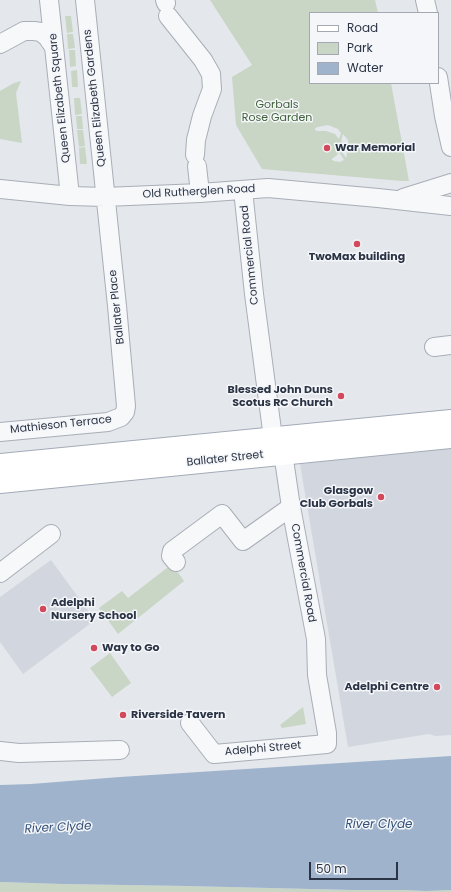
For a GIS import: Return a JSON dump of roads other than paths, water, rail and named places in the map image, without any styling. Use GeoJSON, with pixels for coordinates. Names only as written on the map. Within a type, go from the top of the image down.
{"type":"FeatureCollection","features":[{"type":"Feature","properties":{"kind":"main road","name":"Ballater Street"},"geometry":{"type":"LineString","coordinates":[[0,482],[278,446],[451,421]]}},
{"type":"Feature","properties":{"kind":"main road","name":"Ballater Street"},"geometry":{"type":"LineString","coordinates":[[0,465],[278,446],[451,437]]}},
{"type":"Feature","properties":{"kind":"street","name":"Queen Elizabeth Square"},"geometry":{"type":"LineString","coordinates":[[49,0],[70,196]]}},
{"type":"Feature","properties":{"kind":"street","name":"Queen Elizabeth Gardens"},"geometry":{"type":"LineString","coordinates":[[85,0],[105,197]]}},
{"type":"Feature","properties":{"kind":"street"},"geometry":{"type":"LineString","coordinates":[[425,0],[428,12]]}},
{"type":"Feature","properties":{"kind":"street"},"geometry":{"type":"LineString","coordinates":[[166,6],[211,74],[212,89],[202,116],[196,140],[196,161],[200,193]]}},
{"type":"Feature","properties":{"kind":"street"},"geometry":{"type":"LineString","coordinates":[[0,44],[24,31],[34,30],[41,32],[47,37],[54,47]]}},
{"type":"Feature","properties":{"kind":"street"},"geometry":{"type":"LineString","coordinates":[[439,84],[451,147]]}},
{"type":"Feature","properties":{"kind":"street","name":"Old Rutherglen Road"},"geometry":{"type":"LineString","coordinates":[[397,200],[451,183]]}},
{"type":"Feature","properties":{"kind":"street","name":"Old Rutherglen Road"},"geometry":{"type":"LineString","coordinates":[[0,189],[70,196],[105,197],[200,193],[268,188],[451,206]]}},
{"type":"Feature","properties":{"kind":"street","name":"Commercial Road"},"geometry":{"type":"LineString","coordinates":[[243,190],[254,294],[278,446],[316,639],[317,675],[327,733],[327,744]]}},
{"type":"Feature","properties":{"kind":"street","name":"Ballater Place"},"geometry":{"type":"LineString","coordinates":[[105,197],[118,314],[126,406],[125,412],[121,417]]}},
{"type":"Feature","properties":{"kind":"street","name":"Mathieson Terrace"},"geometry":{"type":"LineString","coordinates":[[0,432],[108,422],[121,417]]}},
{"type":"Feature","properties":{"kind":"street"},"geometry":{"type":"LineString","coordinates":[[176,562],[171,556],[172,551],[222,514],[243,542],[291,507]]}},
{"type":"Feature","properties":{"kind":"street"},"geometry":{"type":"LineString","coordinates":[[0,573],[51,534]]}},
{"type":"Feature","properties":{"kind":"street","name":"Adelphi Street"},"geometry":{"type":"LineString","coordinates":[[190,723],[214,754],[327,744]]}},
{"type":"Feature","properties":{"kind":"street"},"geometry":{"type":"LineString","coordinates":[[0,752],[19,753],[120,750]]}},
{"type":"Feature","properties":{"kind":"water","name":"River Clyde"},"geometry":{"type":"Polygon","coordinates":[[[451,756],[451,890],[352,890],[0,882],[0,785],[451,756]]]}},
{"type":"Feature","properties":{"kind":"place","name":"War Memorial"},"geometry":{"type":"Point","coordinates":[327,148]}},
{"type":"Feature","properties":{"kind":"place","name":"TwoMax building"},"geometry":{"type":"Point","coordinates":[357,244]}},
{"type":"Feature","properties":{"kind":"place","name":"Blessed John Duns Scotus RC Church"},"geometry":{"type":"Point","coordinates":[341,396]}},
{"type":"Feature","properties":{"kind":"place","name":"Glasgow Club Gorbals"},"geometry":{"type":"Point","coordinates":[381,497]}},
{"type":"Feature","properties":{"kind":"place","name":"Adelphi Nursery School"},"geometry":{"type":"Point","coordinates":[43,609]}},
{"type":"Feature","properties":{"kind":"place","name":"Way to Go"},"geometry":{"type":"Point","coordinates":[94,648]}},
{"type":"Feature","properties":{"kind":"place","name":"Adelphi Centre"},"geometry":{"type":"Point","coordinates":[437,687]}},
{"type":"Feature","properties":{"kind":"place","name":"Riverside Tavern"},"geometry":{"type":"Point","coordinates":[123,715]}},
{"type":"Feature","properties":{"kind":"park label","name":"Gorbals Rose Garden"},"geometry":{"type":"Point","coordinates":[277,111]}}]}
